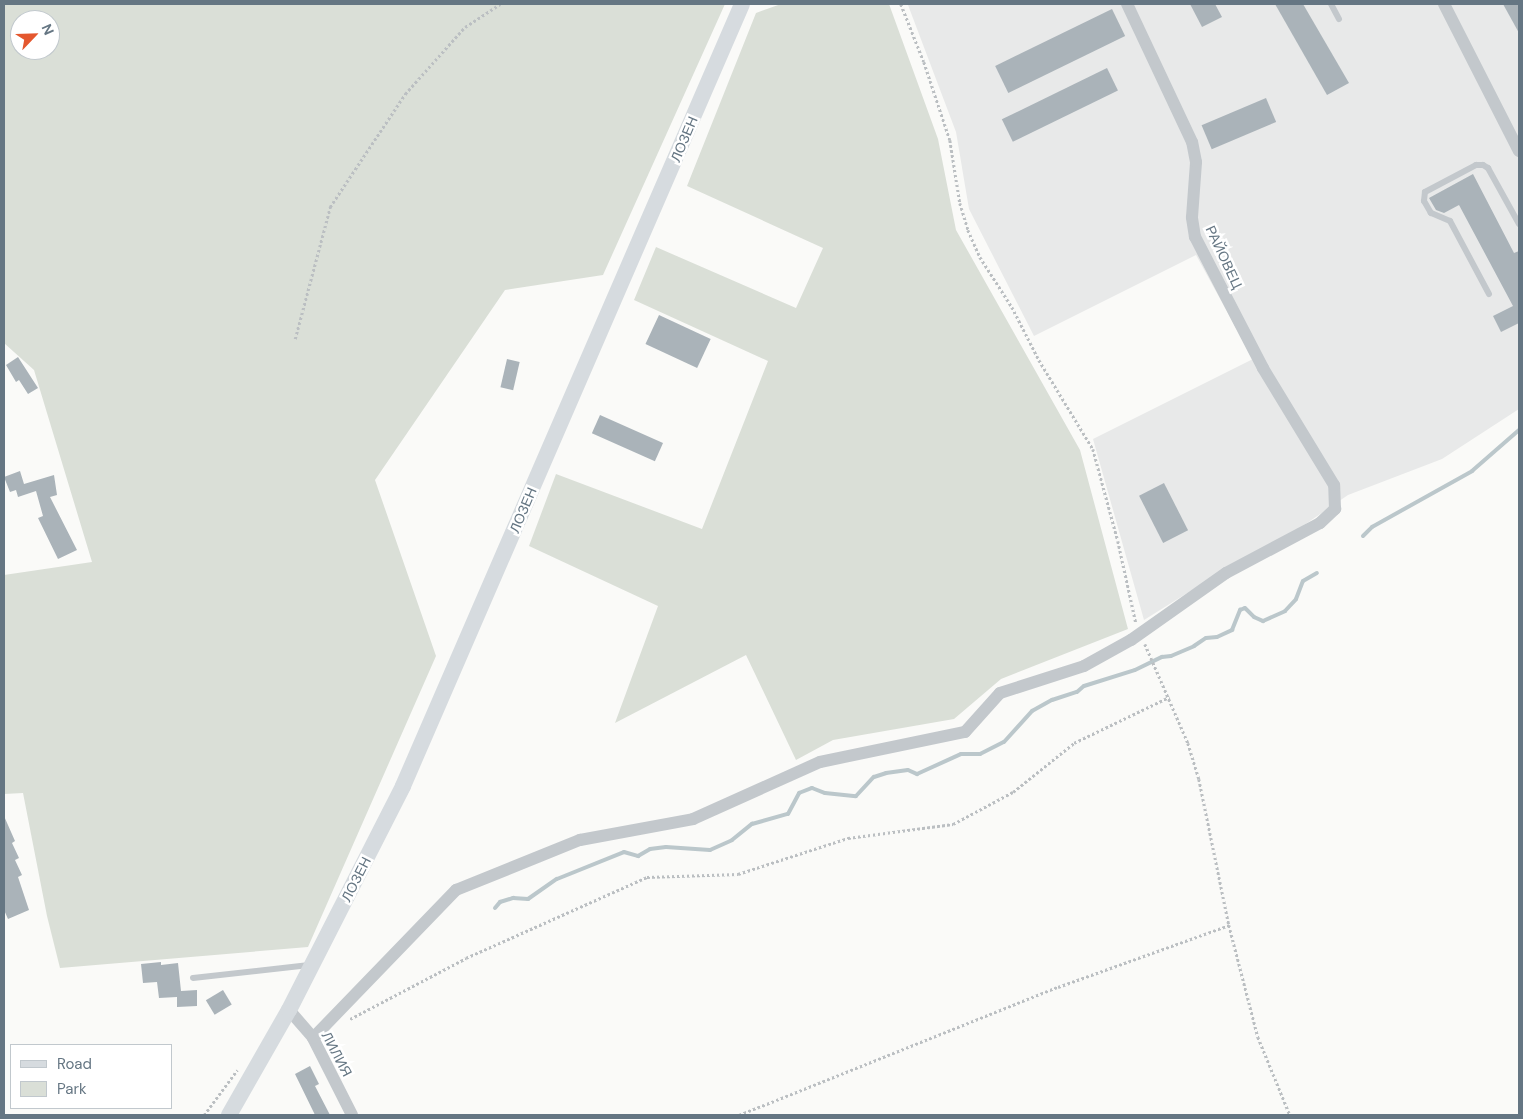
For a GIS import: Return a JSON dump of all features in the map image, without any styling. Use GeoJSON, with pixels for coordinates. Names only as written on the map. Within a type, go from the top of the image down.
{"type":"FeatureCollection","features":[{"type":"Feature","properties":{"kind":"street","name":"ЛОЗЕН"},"geometry":{"type":"LineString","coordinates":[[229,1115],[289,1010],[403,786],[742,4]]}},
{"type":"Feature","properties":{"kind":"street","name":"РАЙОВЕЦ"},"geometry":{"type":"LineString","coordinates":[[1127,4],[1192,142],[1196,162],[1192,217],[1195,238],[1263,368],[1334,486],[1335,509],[1320,523],[1226,573],[1140,633]]}},
{"type":"Feature","properties":{"kind":"street"},"geometry":{"type":"LineString","coordinates":[[1444,4],[1519,151]]}},
{"type":"Feature","properties":{"kind":"street"},"geometry":{"type":"LineString","coordinates":[[313,1038],[456,890],[580,840],[693,819],[820,762],[965,732],[1000,692],[1084,666],[1140,633]]}},
{"type":"Feature","properties":{"kind":"street","name":"ЛИЛИЯ"},"geometry":{"type":"LineString","coordinates":[[289,1010],[313,1038],[352,1115]]}},
{"type":"Feature","properties":{"kind":"lane"},"geometry":{"type":"LineString","coordinates":[[1331,4],[1339,19]]}},
{"type":"Feature","properties":{"kind":"lane"},"geometry":{"type":"LineString","coordinates":[[1489,294],[1450,221],[1431,213],[1424,201],[1425,192],[1476,165],[1483,165],[1488,168],[1519,224]]}},
{"type":"Feature","properties":{"kind":"lane"},"geometry":{"type":"LineString","coordinates":[[193,978],[313,964]]}},
{"type":"Feature","properties":{"kind":"path"},"geometry":{"type":"LineString","coordinates":[[295,338],[330,207],[405,94],[465,27],[500,4]]}},
{"type":"Feature","properties":{"kind":"path"},"geometry":{"type":"LineString","coordinates":[[901,4],[924,62],[950,140],[960,203],[968,230],[980,257],[1012,307],[1039,360],[1093,449],[1118,541],[1129,598],[1140,633]]}},
{"type":"Feature","properties":{"kind":"path"},"geometry":{"type":"LineString","coordinates":[[1148,651],[1188,743],[1199,779],[1229,925],[1258,1037],[1290,1115]]}},
{"type":"Feature","properties":{"kind":"path"},"geometry":{"type":"LineString","coordinates":[[347,1020],[466,958],[647,878],[738,874],[848,838],[953,824],[1013,792],[1074,743],[1169,697]]}},
{"type":"Feature","properties":{"kind":"path"},"geometry":{"type":"LineString","coordinates":[[739,1115],[1058,987],[1229,925]]}},
{"type":"Feature","properties":{"kind":"shaded area"},"geometry":{"type":"Polygon","coordinates":[[[1519,4],[1519,409],[1442,459],[1348,495],[1288,536],[1224,570],[1144,620],[1093,439],[1253,359],[1196,255],[1034,336],[969,209],[956,132],[908,5],[1519,4]]]}},
{"type":"Feature","properties":{"kind":"green space"},"geometry":{"type":"Polygon","coordinates":[[[4,4],[725,4],[603,275],[505,290],[375,480],[436,656],[308,947],[60,968],[47,916],[23,793],[4,794],[4,575],[92,562],[34,370],[4,343],[4,4]]]}},
{"type":"Feature","properties":{"kind":"green space"},"geometry":{"type":"Polygon","coordinates":[[[781,4],[889,4],[938,139],[956,230],[1080,450],[1128,629],[1001,679],[954,719],[833,740],[796,760],[746,655],[615,723],[658,606],[529,546],[556,474],[702,529],[768,361],[634,300],[656,247],[796,308],[823,248],[687,186],[756,13],[781,4]]]}},
{"type":"Feature","properties":{"kind":"building"},"geometry":{"type":"Polygon","coordinates":[[[1190,4],[1215,4],[1222,17],[1202,27],[1190,4]]]}},
{"type":"Feature","properties":{"kind":"building"},"geometry":{"type":"Polygon","coordinates":[[[1275,4],[1303,4],[1349,83],[1327,95],[1275,4]]]}},
{"type":"Feature","properties":{"kind":"building"},"geometry":{"type":"Polygon","coordinates":[[[1503,4],[1519,4],[1519,33],[1503,4]]]}},
{"type":"Feature","properties":{"kind":"building"},"geometry":{"type":"Polygon","coordinates":[[[1112,9],[1125,36],[1008,93],[995,66],[1112,9]]]}},
{"type":"Feature","properties":{"kind":"building"},"geometry":{"type":"Polygon","coordinates":[[[1107,68],[1118,90],[1013,142],[1002,119],[1107,68]]]}},
{"type":"Feature","properties":{"kind":"building"},"geometry":{"type":"Polygon","coordinates":[[[1266,98],[1276,122],[1212,149],[1202,125],[1266,98]]]}},
{"type":"Feature","properties":{"kind":"building"},"geometry":{"type":"Polygon","coordinates":[[[1473,174],[1514,253],[1519,251],[1519,323],[1501,332],[1493,316],[1513,306],[1459,205],[1444,213],[1436,210],[1429,198],[1473,174]]]}},
{"type":"Feature","properties":{"kind":"building"},"geometry":{"type":"Polygon","coordinates":[[[659,315],[711,339],[697,368],[645,344],[659,315]]]}},
{"type":"Feature","properties":{"kind":"building"},"geometry":{"type":"Polygon","coordinates":[[[18,357],[38,388],[28,394],[19,380],[16,382],[6,365],[18,357]]]}},
{"type":"Feature","properties":{"kind":"building"},"geometry":{"type":"Polygon","coordinates":[[[507,359],[520,362],[513,390],[500,387],[507,359]]]}},
{"type":"Feature","properties":{"kind":"building"},"geometry":{"type":"Polygon","coordinates":[[[600,415],[663,443],[655,461],[592,433],[600,415]]]}},
{"type":"Feature","properties":{"kind":"building"},"geometry":{"type":"Polygon","coordinates":[[[20,471],[24,484],[54,475],[57,495],[50,497],[77,550],[58,559],[38,518],[43,516],[36,491],[18,497],[16,490],[10,492],[4,477],[20,471]]]}},
{"type":"Feature","properties":{"kind":"building"},"geometry":{"type":"Polygon","coordinates":[[[1164,483],[1188,530],[1163,543],[1139,496],[1164,483]]]}},
{"type":"Feature","properties":{"kind":"building"},"geometry":{"type":"Polygon","coordinates":[[[4,816],[15,841],[12,843],[19,858],[15,860],[22,875],[18,877],[29,910],[8,919],[4,910],[4,816]]]}},
{"type":"Feature","properties":{"kind":"building"},"geometry":{"type":"Polygon","coordinates":[[[161,962],[161,965],[178,963],[181,991],[197,990],[197,1006],[177,1007],[177,997],[159,998],[157,982],[143,983],[141,964],[161,962]]]}},
{"type":"Feature","properties":{"kind":"building"},"geometry":{"type":"Polygon","coordinates":[[[223,990],[232,1005],[215,1015],[206,1000],[223,990]]]}},
{"type":"Feature","properties":{"kind":"building"},"geometry":{"type":"Polygon","coordinates":[[[310,1066],[319,1084],[315,1086],[330,1115],[315,1115],[295,1074],[310,1066]]]}},
{"type":"Feature","properties":{"kind":"waterway"},"geometry":{"type":"LineString","coordinates":[[1363,536],[1372,527],[1472,471],[1519,430]]}},
{"type":"Feature","properties":{"kind":"waterway"},"geometry":{"type":"LineString","coordinates":[[495,908],[500,902],[513,898],[528,899],[557,879],[624,852],[638,856],[650,849],[666,847],[710,850],[732,840],[752,824],[788,814],[799,793],[812,788],[825,793],[856,796],[874,777],[908,770],[917,774],[961,754],[980,754],[1004,742],[1032,711],[1052,700],[1077,692],[1084,686],[1135,670],[1162,657],[1171,656],[1194,646],[1206,638],[1217,637],[1232,630],[1240,610],[1245,608],[1254,617],[1263,621],[1285,611],[1296,599],[1303,581],[1317,573]]}}]}
